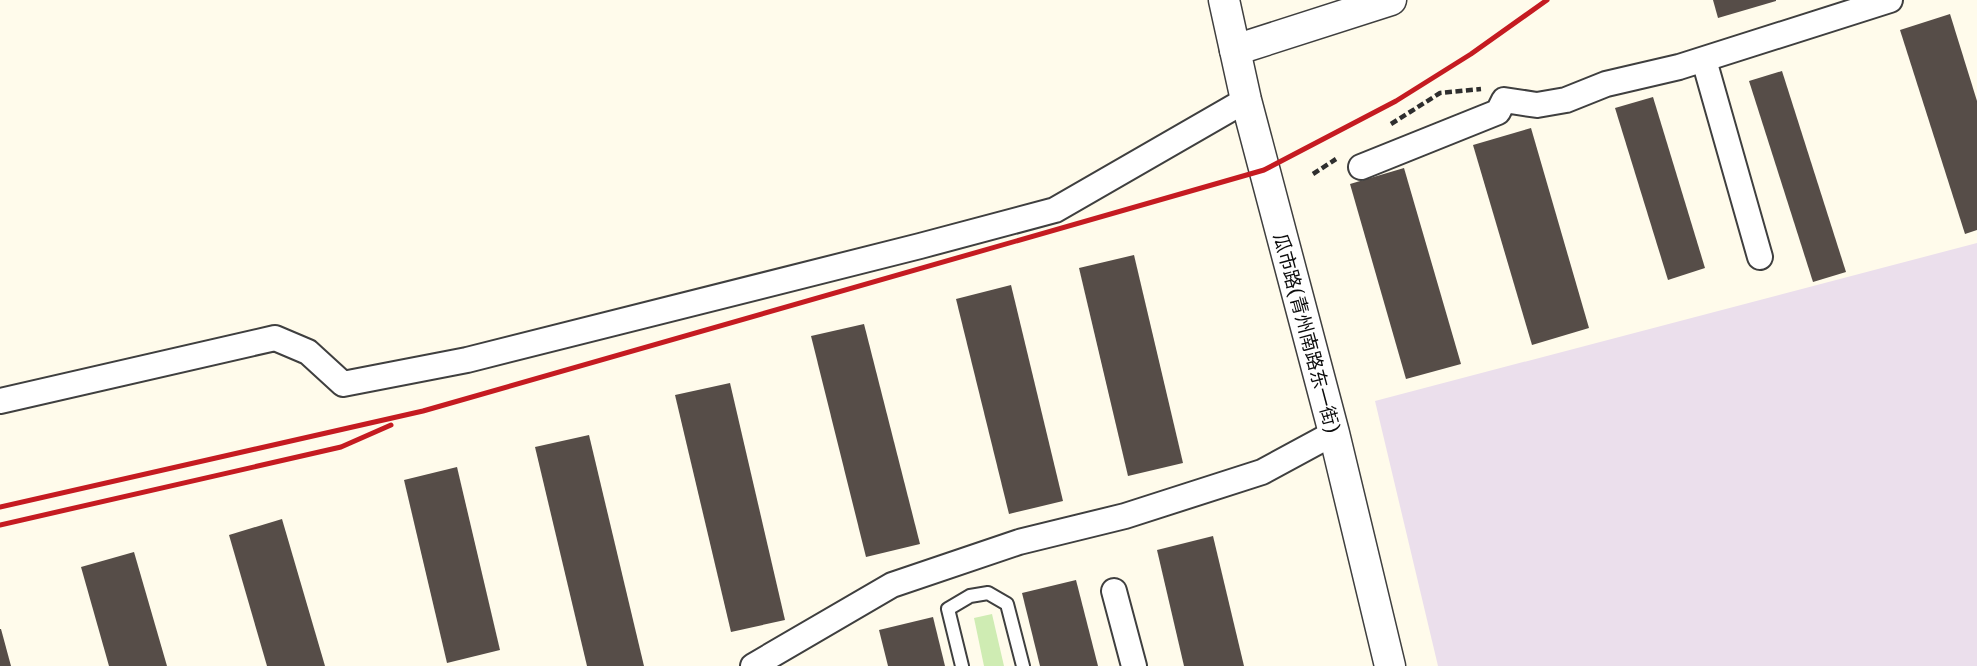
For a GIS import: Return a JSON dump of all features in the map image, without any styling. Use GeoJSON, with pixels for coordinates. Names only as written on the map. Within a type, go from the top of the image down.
{"type":"FeatureCollection","features":[{"type":"Feature","properties":{"kind":"street","name":"瓜市路(青州南路东一街)"},"geometry":{"type":"LineString","coordinates":[[1224,0],[1246,100],[1334,433],[1390,666]]}},
{"type":"Feature","properties":{"kind":"street"},"geometry":{"type":"LineString","coordinates":[[1235,50],[1391,0]]}},
{"type":"Feature","properties":{"kind":"street"},"geometry":{"type":"LineString","coordinates":[[1361,167],[1498,112],[1504,100],[1537,105],[1566,100],[1606,84],[1704,60],[1890,0]]}},
{"type":"Feature","properties":{"kind":"street"},"geometry":{"type":"LineString","coordinates":[[1704,60],[1760,257]]}},
{"type":"Feature","properties":{"kind":"street"},"geometry":{"type":"LineString","coordinates":[[0,401],[275,338],[308,352],[343,384],[480,356],[1055,210],[1246,100]]}},
{"type":"Feature","properties":{"kind":"street"},"geometry":{"type":"LineString","coordinates":[[753,666],[892,585],[1019,542],[1125,516],[1262,472],[1334,433]]}},
{"type":"Feature","properties":{"kind":"street"},"geometry":{"type":"LineString","coordinates":[[1114,591],[1134,666]]}},
{"type":"Feature","properties":{"kind":"lane"},"geometry":{"type":"LineString","coordinates":[[961,666],[948,609],[970,596],[988,593],[1007,604],[1023,666]]}},
{"type":"Feature","properties":{"kind":"shaded area"},"geometry":{"type":"Polygon","coordinates":[[[1977,243],[1977,666],[1438,666],[1375,401],[1977,243]]]}},
{"type":"Feature","properties":{"kind":"green space"},"geometry":{"type":"Polygon","coordinates":[[[992,614],[1004,666],[984,666],[974,618],[992,614]]]}},
{"type":"Feature","properties":{"kind":"building"},"geometry":{"type":"Polygon","coordinates":[[[1713,0],[1776,0],[1776,1],[1718,18],[1713,0]]]}},
{"type":"Feature","properties":{"kind":"building"},"geometry":{"type":"Polygon","coordinates":[[[1950,14],[1977,101],[1977,230],[1965,234],[1900,30],[1950,14]]]}},
{"type":"Feature","properties":{"kind":"building"},"geometry":{"type":"Polygon","coordinates":[[[1782,71],[1846,272],[1813,282],[1749,81],[1782,71]]]}},
{"type":"Feature","properties":{"kind":"building"},"geometry":{"type":"Polygon","coordinates":[[[1653,97],[1705,268],[1668,280],[1615,108],[1653,97]]]}},
{"type":"Feature","properties":{"kind":"building"},"geometry":{"type":"Polygon","coordinates":[[[1531,128],[1589,328],[1532,345],[1473,145],[1531,128]]]}},
{"type":"Feature","properties":{"kind":"building"},"geometry":{"type":"Polygon","coordinates":[[[1404,168],[1461,364],[1406,379],[1350,184],[1404,168]]]}},
{"type":"Feature","properties":{"kind":"building"},"geometry":{"type":"Polygon","coordinates":[[[1134,255],[1183,463],[1128,476],[1079,268],[1134,255]]]}},
{"type":"Feature","properties":{"kind":"building"},"geometry":{"type":"Polygon","coordinates":[[[1011,285],[1063,501],[1009,514],[956,299],[1011,285]]]}},
{"type":"Feature","properties":{"kind":"building"},"geometry":{"type":"Polygon","coordinates":[[[864,324],[920,544],[866,557],[811,336],[864,324]]]}},
{"type":"Feature","properties":{"kind":"building"},"geometry":{"type":"Polygon","coordinates":[[[730,383],[785,620],[731,632],[675,395],[730,383]]]}},
{"type":"Feature","properties":{"kind":"building"},"geometry":{"type":"Polygon","coordinates":[[[589,435],[644,666],[587,666],[535,447],[589,435]]]}},
{"type":"Feature","properties":{"kind":"building"},"geometry":{"type":"Polygon","coordinates":[[[457,467],[500,650],[447,663],[404,480],[457,467]]]}},
{"type":"Feature","properties":{"kind":"building"},"geometry":{"type":"Polygon","coordinates":[[[282,519],[325,666],[267,666],[229,535],[282,519]]]}},
{"type":"Feature","properties":{"kind":"building"},"geometry":{"type":"Polygon","coordinates":[[[1213,536],[1244,666],[1184,666],[1157,550],[1213,536]]]}},
{"type":"Feature","properties":{"kind":"building"},"geometry":{"type":"Polygon","coordinates":[[[134,552],[167,666],[109,666],[81,567],[134,552]]]}},
{"type":"Feature","properties":{"kind":"building"},"geometry":{"type":"Polygon","coordinates":[[[1076,580],[1098,666],[1040,666],[1022,593],[1076,580]]]}},
{"type":"Feature","properties":{"kind":"building"},"geometry":{"type":"Polygon","coordinates":[[[933,617],[945,666],[888,666],[879,630],[933,617]]]}},
{"type":"Feature","properties":{"kind":"building"},"geometry":{"type":"Polygon","coordinates":[[[1,629],[11,666],[0,666],[1,629]]]}},
{"type":"Feature","properties":{"kind":"railway"},"geometry":{"type":"LineString","coordinates":[[0,507],[423,411],[1264,170],[1396,101],[1471,54],[1547,0]]}},
{"type":"Feature","properties":{"kind":"railway"},"geometry":{"type":"LineString","coordinates":[[0,525],[341,447],[391,425]]}}]}
